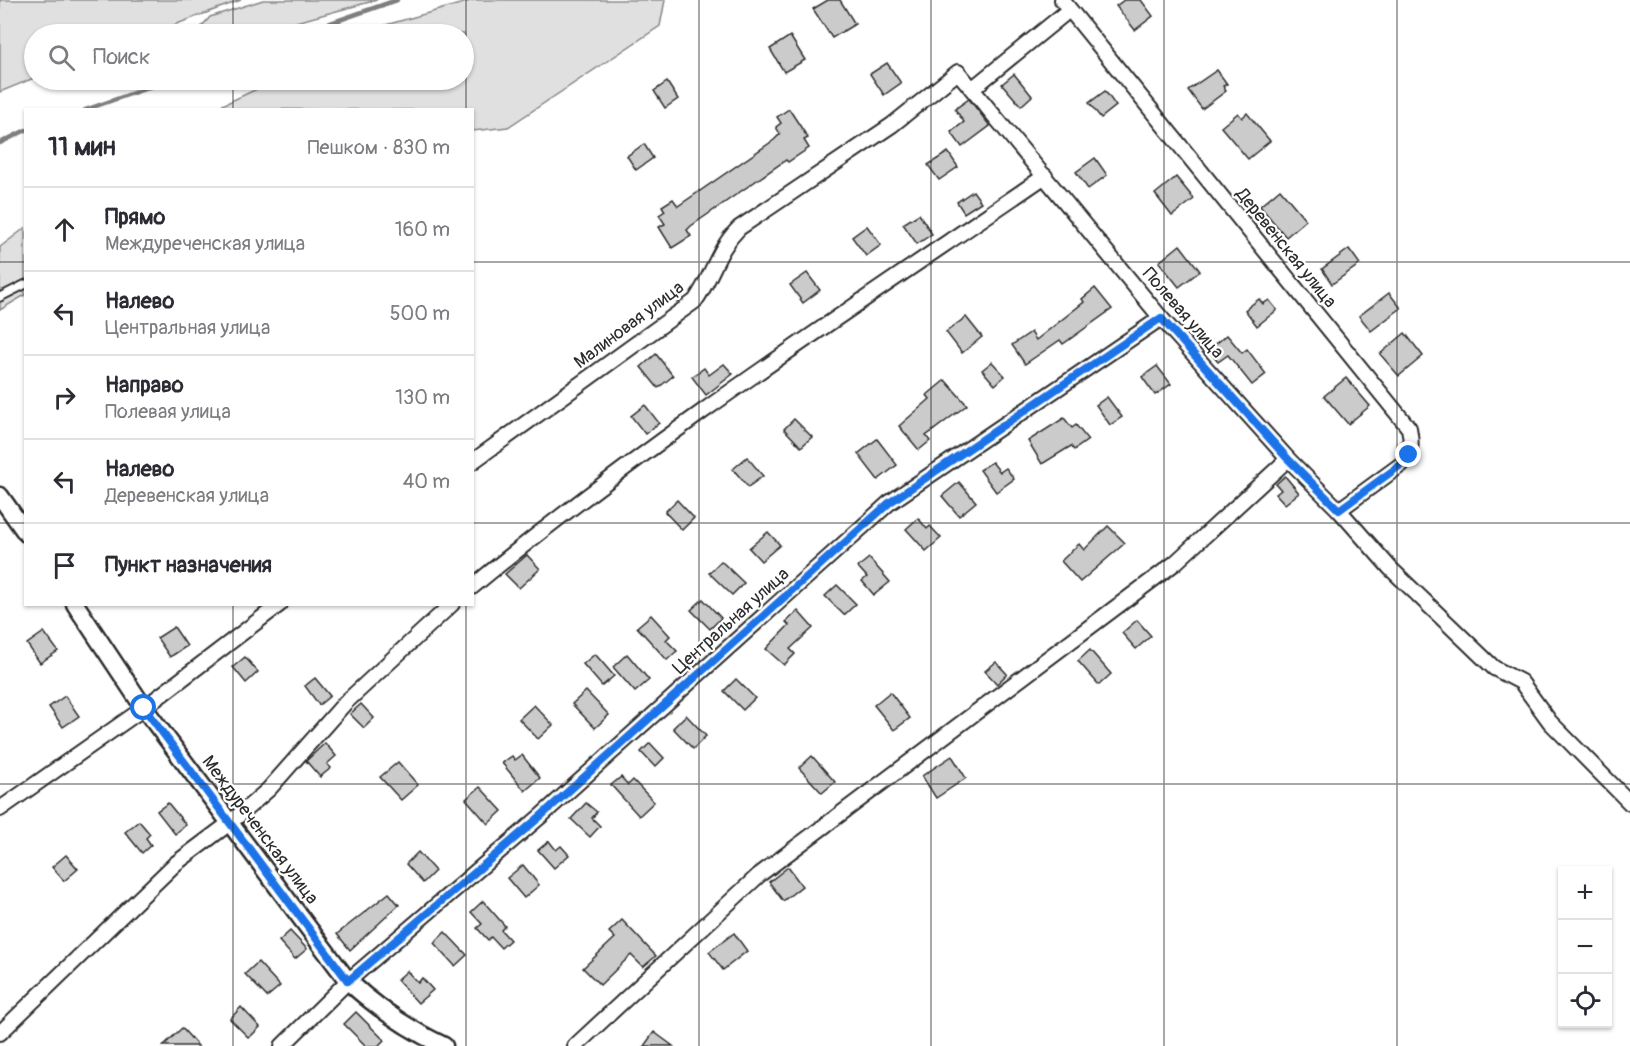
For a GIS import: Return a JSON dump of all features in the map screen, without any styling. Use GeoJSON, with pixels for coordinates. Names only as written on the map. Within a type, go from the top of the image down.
{"type":"FeatureCollection","features":[{"type":"Feature","properties":{"kind":"street"},"geometry":{"type":"LineString","coordinates":[[972,89],[1066,5]]}},
{"type":"Feature","properties":{"kind":"street","name":"Деревенская улица"},"geometry":{"type":"LineString","coordinates":[[1066,5],[1409,428],[1412,444],[1409,455],[1402,464],[1339,510]]}},
{"type":"Feature","properties":{"kind":"street","name":"Полевая улица"},"geometry":{"type":"LineString","coordinates":[[958,72],[1161,318],[1288,459],[1339,510],[1390,568],[1494,668],[1521,682],[1550,722],[1630,803]]}},
{"type":"Feature","properties":{"kind":"street","name":"Малиновая улица"},"geometry":{"type":"LineString","coordinates":[[474,461],[695,301],[723,243],[739,228],[892,125],[958,72]]}},
{"type":"Feature","properties":{"kind":"street"},"geometry":{"type":"LineString","coordinates":[[474,585],[560,515],[784,352],[1045,176]]}},
{"type":"Feature","properties":{"kind":"street","name":"Центральная улица"},"geometry":{"type":"LineString","coordinates":[[282,1046],[348,981],[542,815],[889,503],[1161,318]]}},
{"type":"Feature","properties":{"kind":"street"},"geometry":{"type":"LineString","coordinates":[[575,1046],[759,875],[1175,562],[1288,459]]}},
{"type":"Feature","properties":{"kind":"street"},"geometry":{"type":"LineString","coordinates":[[0,496],[24,530]]}},
{"type":"Feature","properties":{"kind":"street","name":"Междуреченская улица"},"geometry":{"type":"LineString","coordinates":[[76,606],[144,708],[348,981],[370,1002],[411,1030],[444,1046]]}},
{"type":"Feature","properties":{"kind":"street"},"geometry":{"type":"LineString","coordinates":[[0,809],[144,708],[277,606]]}},
{"type":"Feature","properties":{"kind":"street"},"geometry":{"type":"LineString","coordinates":[[0,1032],[175,864],[231,822],[269,789],[345,703],[450,606]]}},
{"type":"Feature","properties":{"kind":"lane"},"geometry":{"type":"LineString","coordinates":[[0,297],[24,285]]}},
{"type":"Feature","properties":{"kind":"shaded area"},"geometry":{"type":"Polygon","coordinates":[[[0,0],[241,0],[177,24],[24,24],[24,82],[0,92],[0,0]]]}},
{"type":"Feature","properties":{"kind":"shaded area"},"geometry":{"type":"Polygon","coordinates":[[[263,0],[377,0],[289,24],[204,24],[210,17],[263,0]]]}},
{"type":"Feature","properties":{"kind":"shaded area"},"geometry":{"type":"Polygon","coordinates":[[[474,0],[665,0],[660,26],[508,127],[474,131],[474,108],[216,108],[255,90],[474,90],[474,24],[389,24],[474,0]]]}},
{"type":"Feature","properties":{"kind":"shaded area"},"geometry":{"type":"Polygon","coordinates":[[[24,229],[24,296],[0,310],[0,247],[24,229]]]}},
{"type":"Feature","properties":{"kind":"building"},"geometry":{"type":"Polygon","coordinates":[[[828,0],[840,0],[855,24],[832,38],[813,9],[828,0]]]}},
{"type":"Feature","properties":{"kind":"building"},"geometry":{"type":"Polygon","coordinates":[[[1124,0],[1141,0],[1153,16],[1135,30],[1116,6],[1124,0]]]}},
{"type":"Feature","properties":{"kind":"building"},"geometry":{"type":"Polygon","coordinates":[[[790,36],[805,60],[784,72],[770,49],[790,36]]]}},
{"type":"Feature","properties":{"kind":"building"},"geometry":{"type":"Polygon","coordinates":[[[887,63],[901,83],[884,95],[870,74],[887,63]]]}},
{"type":"Feature","properties":{"kind":"building"},"geometry":{"type":"Polygon","coordinates":[[[1217,70],[1227,84],[1223,86],[1226,91],[1202,109],[1188,90],[1217,70]]]}},
{"type":"Feature","properties":{"kind":"building"},"geometry":{"type":"Polygon","coordinates":[[[1014,74],[1032,96],[1021,106],[1002,84],[1014,74]]]}},
{"type":"Feature","properties":{"kind":"building"},"geometry":{"type":"Polygon","coordinates":[[[667,82],[678,99],[665,108],[654,91],[667,82]]]}},
{"type":"Feature","properties":{"kind":"building"},"geometry":{"type":"Polygon","coordinates":[[[1105,91],[1116,106],[1101,118],[1089,103],[1105,91]]]}},
{"type":"Feature","properties":{"kind":"building"},"geometry":{"type":"Polygon","coordinates":[[[969,99],[990,126],[962,147],[951,132],[964,122],[955,109],[969,99]]]}},
{"type":"Feature","properties":{"kind":"building"},"geometry":{"type":"Polygon","coordinates":[[[789,109],[808,138],[804,140],[809,148],[788,162],[786,160],[691,226],[687,230],[691,236],[672,248],[659,227],[665,224],[659,215],[665,211],[662,206],[673,199],[678,206],[774,140],[780,134],[776,127],[781,123],[777,117],[789,109]]]}},
{"type":"Feature","properties":{"kind":"building"},"geometry":{"type":"Polygon","coordinates":[[[1238,113],[1242,118],[1247,113],[1270,141],[1248,159],[1221,127],[1238,113]]]}},
{"type":"Feature","properties":{"kind":"building"},"geometry":{"type":"Polygon","coordinates":[[[644,144],[653,158],[636,170],[627,156],[644,144]]]}},
{"type":"Feature","properties":{"kind":"building"},"geometry":{"type":"Polygon","coordinates":[[[948,152],[958,167],[939,180],[928,165],[948,152]]]}},
{"type":"Feature","properties":{"kind":"building"},"geometry":{"type":"Polygon","coordinates":[[[1095,158],[1107,175],[1088,189],[1076,172],[1095,158]]]}},
{"type":"Feature","properties":{"kind":"building"},"geometry":{"type":"Polygon","coordinates":[[[1176,177],[1194,199],[1172,216],[1155,194],[1176,177]]]}},
{"type":"Feature","properties":{"kind":"building"},"geometry":{"type":"Polygon","coordinates":[[[1280,189],[1306,220],[1286,237],[1260,206],[1280,189]]]}},
{"type":"Feature","properties":{"kind":"building"},"geometry":{"type":"Polygon","coordinates":[[[973,191],[981,202],[964,213],[957,202],[973,191]]]}},
{"type":"Feature","properties":{"kind":"building"},"geometry":{"type":"Polygon","coordinates":[[[919,214],[932,234],[917,244],[903,224],[919,214]]]}},
{"type":"Feature","properties":{"kind":"building"},"geometry":{"type":"Polygon","coordinates":[[[867,226],[881,245],[866,256],[852,237],[867,226]]]}},
{"type":"Feature","properties":{"kind":"building"},"geometry":{"type":"Polygon","coordinates":[[[1180,245],[1200,271],[1179,287],[1159,262],[1180,245]]]}},
{"type":"Feature","properties":{"kind":"building"},"geometry":{"type":"Polygon","coordinates":[[[1349,249],[1360,264],[1332,284],[1322,269],[1349,249]]]}},
{"type":"Feature","properties":{"kind":"building"},"geometry":{"type":"Polygon","coordinates":[[[807,273],[820,290],[803,303],[790,285],[807,273]]]}},
{"type":"Feature","properties":{"kind":"building"},"geometry":{"type":"Polygon","coordinates":[[[1095,288],[1112,309],[1063,344],[1060,340],[1025,364],[1012,345],[1031,332],[1036,340],[1084,302],[1082,299],[1095,288]]]}},
{"type":"Feature","properties":{"kind":"building"},"geometry":{"type":"Polygon","coordinates":[[[1389,293],[1401,308],[1371,331],[1359,316],[1389,293]]]}},
{"type":"Feature","properties":{"kind":"building"},"geometry":{"type":"Polygon","coordinates":[[[1259,299],[1263,304],[1269,300],[1277,310],[1257,326],[1245,310],[1259,299]]]}},
{"type":"Feature","properties":{"kind":"building"},"geometry":{"type":"Polygon","coordinates":[[[966,317],[982,337],[962,353],[946,332],[966,317]]]}},
{"type":"Feature","properties":{"kind":"building"},"geometry":{"type":"Polygon","coordinates":[[[1405,333],[1423,356],[1399,376],[1380,354],[1405,333]]]}},
{"type":"Feature","properties":{"kind":"building"},"geometry":{"type":"Polygon","coordinates":[[[1227,335],[1242,353],[1247,349],[1266,374],[1252,385],[1228,355],[1218,362],[1208,350],[1227,335]]]}},
{"type":"Feature","properties":{"kind":"building"},"geometry":{"type":"Polygon","coordinates":[[[656,354],[673,376],[658,388],[641,367],[656,354]]]}},
{"type":"Feature","properties":{"kind":"building"},"geometry":{"type":"Polygon","coordinates":[[[992,362],[1005,376],[995,385],[982,370],[992,362]]]}},
{"type":"Feature","properties":{"kind":"building"},"geometry":{"type":"Polygon","coordinates":[[[724,364],[733,374],[706,395],[692,377],[704,368],[709,375],[724,364]]]}},
{"type":"Feature","properties":{"kind":"building"},"geometry":{"type":"Polygon","coordinates":[[[1157,366],[1171,384],[1155,395],[1142,377],[1157,366]]]}},
{"type":"Feature","properties":{"kind":"building"},"geometry":{"type":"Polygon","coordinates":[[[1346,378],[1370,406],[1348,424],[1324,396],[1346,378]]]}},
{"type":"Feature","properties":{"kind":"building"},"geometry":{"type":"Polygon","coordinates":[[[945,380],[967,405],[926,436],[930,441],[919,450],[899,426],[930,399],[927,395],[945,380]]]}},
{"type":"Feature","properties":{"kind":"building"},"geometry":{"type":"Polygon","coordinates":[[[1107,397],[1122,417],[1110,425],[1096,405],[1107,397]]]}},
{"type":"Feature","properties":{"kind":"building"},"geometry":{"type":"Polygon","coordinates":[[[645,405],[659,423],[645,434],[631,416],[645,405]]]}},
{"type":"Feature","properties":{"kind":"building"},"geometry":{"type":"Polygon","coordinates":[[[1064,418],[1072,428],[1076,425],[1088,440],[1074,450],[1071,446],[1042,464],[1028,441],[1064,418]]]}},
{"type":"Feature","properties":{"kind":"building"},"geometry":{"type":"Polygon","coordinates":[[[794,419],[812,437],[801,447],[784,429],[794,419]]]}},
{"type":"Feature","properties":{"kind":"building"},"geometry":{"type":"Polygon","coordinates":[[[877,439],[897,465],[878,480],[858,454],[877,439]]]}},
{"type":"Feature","properties":{"kind":"building"},"geometry":{"type":"Polygon","coordinates":[[[747,457],[763,476],[748,487],[733,469],[747,457]]]}},
{"type":"Feature","properties":{"kind":"building"},"geometry":{"type":"Polygon","coordinates":[[[992,462],[1000,472],[1006,468],[1014,479],[996,492],[980,470],[992,462]]]}},
{"type":"Feature","properties":{"kind":"building"},"geometry":{"type":"Polygon","coordinates":[[[1285,476],[1299,493],[1285,504],[1276,494],[1281,490],[1276,484],[1285,476]]]}},
{"type":"Feature","properties":{"kind":"building"},"geometry":{"type":"Polygon","coordinates":[[[959,482],[976,502],[959,516],[942,496],[959,482]]]}},
{"type":"Feature","properties":{"kind":"building"},"geometry":{"type":"Polygon","coordinates":[[[677,500],[694,518],[682,530],[665,512],[677,500]]]}},
{"type":"Feature","properties":{"kind":"building"},"geometry":{"type":"Polygon","coordinates":[[[918,518],[927,529],[930,526],[941,538],[926,551],[906,529],[918,518]]]}},
{"type":"Feature","properties":{"kind":"building"},"geometry":{"type":"Polygon","coordinates":[[[1108,526],[1125,543],[1080,582],[1061,561],[1079,544],[1084,550],[1108,526]]]}},
{"type":"Feature","properties":{"kind":"building"},"geometry":{"type":"Polygon","coordinates":[[[768,532],[780,545],[761,561],[749,548],[768,532]]]}},
{"type":"Feature","properties":{"kind":"building"},"geometry":{"type":"Polygon","coordinates":[[[527,555],[540,569],[519,588],[505,574],[527,555]]]}},
{"type":"Feature","properties":{"kind":"building"},"geometry":{"type":"Polygon","coordinates":[[[869,558],[890,582],[874,595],[862,581],[867,577],[858,567],[869,558]]]}},
{"type":"Feature","properties":{"kind":"building"},"geometry":{"type":"Polygon","coordinates":[[[721,561],[744,583],[732,595],[709,573],[721,561]]]}},
{"type":"Feature","properties":{"kind":"building"},"geometry":{"type":"Polygon","coordinates":[[[837,585],[856,604],[844,615],[825,596],[837,585]]]}},
{"type":"Feature","properties":{"kind":"building"},"geometry":{"type":"Polygon","coordinates":[[[703,599],[721,618],[710,629],[691,610],[703,599]]]}},
{"type":"Feature","properties":{"kind":"building"},"geometry":{"type":"Polygon","coordinates":[[[798,611],[813,628],[790,649],[795,654],[784,665],[766,649],[789,625],[786,622],[798,611]]]}},
{"type":"Feature","properties":{"kind":"building"},"geometry":{"type":"Polygon","coordinates":[[[651,615],[670,636],[666,640],[677,651],[667,660],[637,627],[651,615]]]}},
{"type":"Feature","properties":{"kind":"building"},"geometry":{"type":"Polygon","coordinates":[[[1137,620],[1151,636],[1136,649],[1122,633],[1137,620]]]}},
{"type":"Feature","properties":{"kind":"building"},"geometry":{"type":"Polygon","coordinates":[[[174,627],[187,646],[170,657],[157,638],[174,627]]]}},
{"type":"Feature","properties":{"kind":"building"},"geometry":{"type":"Polygon","coordinates":[[[44,632],[58,651],[40,663],[27,644],[44,632]]]}},
{"type":"Feature","properties":{"kind":"building"},"geometry":{"type":"Polygon","coordinates":[[[1090,650],[1111,674],[1099,685],[1078,661],[1090,650]]]}},
{"type":"Feature","properties":{"kind":"building"},"geometry":{"type":"Polygon","coordinates":[[[595,654],[614,676],[602,686],[583,664],[595,654]]]}},
{"type":"Feature","properties":{"kind":"building"},"geometry":{"type":"Polygon","coordinates":[[[627,654],[649,680],[635,692],[613,667],[627,654]]]}},
{"type":"Feature","properties":{"kind":"building"},"geometry":{"type":"Polygon","coordinates":[[[245,657],[258,672],[246,683],[233,667],[245,657]]]}},
{"type":"Feature","properties":{"kind":"building"},"geometry":{"type":"Polygon","coordinates":[[[996,662],[1007,674],[997,684],[985,671],[996,662]]]}},
{"type":"Feature","properties":{"kind":"building"},"geometry":{"type":"Polygon","coordinates":[[[315,678],[330,696],[319,705],[305,686],[315,678]]]}},
{"type":"Feature","properties":{"kind":"building"},"geometry":{"type":"Polygon","coordinates":[[[736,679],[755,698],[743,710],[724,691],[736,679]]]}},
{"type":"Feature","properties":{"kind":"building"},"geometry":{"type":"Polygon","coordinates":[[[586,691],[609,715],[595,728],[572,704],[586,691]]]}},
{"type":"Feature","properties":{"kind":"building"},"geometry":{"type":"Polygon","coordinates":[[[890,692],[910,718],[894,730],[874,705],[890,692]]]}},
{"type":"Feature","properties":{"kind":"building"},"geometry":{"type":"Polygon","coordinates":[[[65,696],[79,716],[63,727],[49,707],[65,696]]]}},
{"type":"Feature","properties":{"kind":"building"},"geometry":{"type":"Polygon","coordinates":[[[361,704],[374,718],[364,728],[350,714],[361,704]]]}},
{"type":"Feature","properties":{"kind":"building"},"geometry":{"type":"Polygon","coordinates":[[[534,705],[553,725],[538,739],[519,719],[534,705]]]}},
{"type":"Feature","properties":{"kind":"building"},"geometry":{"type":"Polygon","coordinates":[[[686,715],[706,736],[693,749],[673,728],[686,715]]]}},
{"type":"Feature","properties":{"kind":"building"},"geometry":{"type":"Polygon","coordinates":[[[325,743],[336,756],[327,764],[331,768],[320,777],[306,761],[325,743]]]}},
{"type":"Feature","properties":{"kind":"building"},"geometry":{"type":"Polygon","coordinates":[[[650,743],[664,758],[655,767],[641,752],[650,743]]]}},
{"type":"Feature","properties":{"kind":"building"},"geometry":{"type":"Polygon","coordinates":[[[522,755],[540,778],[525,791],[502,763],[512,756],[515,760],[522,755]]]}},
{"type":"Feature","properties":{"kind":"building"},"geometry":{"type":"Polygon","coordinates":[[[812,756],[835,782],[822,793],[799,768],[812,756]]]}},
{"type":"Feature","properties":{"kind":"building"},"geometry":{"type":"Polygon","coordinates":[[[952,756],[966,778],[936,798],[922,776],[952,756]]]}},
{"type":"Feature","properties":{"kind":"building"},"geometry":{"type":"Polygon","coordinates":[[[398,762],[418,785],[401,800],[380,777],[398,762]]]}},
{"type":"Feature","properties":{"kind":"building"},"geometry":{"type":"Polygon","coordinates":[[[621,777],[628,785],[633,780],[654,802],[639,816],[611,785],[621,777]]]}},
{"type":"Feature","properties":{"kind":"building"},"geometry":{"type":"Polygon","coordinates":[[[480,787],[502,811],[488,824],[466,799],[480,787]]]}},
{"type":"Feature","properties":{"kind":"building"},"geometry":{"type":"Polygon","coordinates":[[[168,803],[186,825],[175,834],[157,811],[168,803]]]}},
{"type":"Feature","properties":{"kind":"building"},"geometry":{"type":"Polygon","coordinates":[[[586,803],[597,812],[592,818],[600,826],[590,837],[571,819],[586,803]]]}},
{"type":"Feature","properties":{"kind":"building"},"geometry":{"type":"Polygon","coordinates":[[[139,821],[150,834],[146,838],[151,845],[142,853],[125,832],[139,821]]]}},
{"type":"Feature","properties":{"kind":"building"},"geometry":{"type":"Polygon","coordinates":[[[549,841],[556,850],[561,846],[569,855],[554,868],[538,850],[549,841]]]}},
{"type":"Feature","properties":{"kind":"building"},"geometry":{"type":"Polygon","coordinates":[[[418,852],[435,871],[423,883],[406,864],[418,852]]]}},
{"type":"Feature","properties":{"kind":"building"},"geometry":{"type":"Polygon","coordinates":[[[66,855],[78,869],[64,881],[52,867],[66,855]]]}},
{"type":"Feature","properties":{"kind":"building"},"geometry":{"type":"Polygon","coordinates":[[[523,865],[539,885],[524,898],[507,878],[523,865]]]}},
{"type":"Feature","properties":{"kind":"building"},"geometry":{"type":"Polygon","coordinates":[[[788,867],[802,886],[783,901],[769,882],[788,867]]]}},
{"type":"Feature","properties":{"kind":"building"},"geometry":{"type":"Polygon","coordinates":[[[389,893],[399,905],[350,950],[337,934],[389,893]]]}},
{"type":"Feature","properties":{"kind":"building"},"geometry":{"type":"Polygon","coordinates":[[[483,901],[505,926],[501,930],[510,940],[501,948],[491,937],[488,940],[477,928],[482,924],[471,912],[483,901]]]}},
{"type":"Feature","properties":{"kind":"building"},"geometry":{"type":"Polygon","coordinates":[[[622,920],[656,956],[643,967],[631,955],[600,985],[583,968],[615,938],[609,932],[622,920]]]}},
{"type":"Feature","properties":{"kind":"building"},"geometry":{"type":"Polygon","coordinates":[[[290,931],[307,949],[295,959],[279,941],[290,931]]]}},
{"type":"Feature","properties":{"kind":"building"},"geometry":{"type":"Polygon","coordinates":[[[445,932],[467,955],[455,966],[434,943],[445,932]]]}},
{"type":"Feature","properties":{"kind":"building"},"geometry":{"type":"Polygon","coordinates":[[[734,933],[747,951],[723,970],[709,952],[734,933]]]}},
{"type":"Feature","properties":{"kind":"building"},"geometry":{"type":"Polygon","coordinates":[[[258,962],[280,986],[267,997],[245,974],[258,962]]]}},
{"type":"Feature","properties":{"kind":"building"},"geometry":{"type":"Polygon","coordinates":[[[407,971],[418,983],[422,978],[433,990],[418,1003],[397,980],[407,971]]]}},
{"type":"Feature","properties":{"kind":"building"},"geometry":{"type":"Polygon","coordinates":[[[241,1007],[260,1027],[249,1038],[230,1019],[241,1007]]]}},
{"type":"Feature","properties":{"kind":"building"},"geometry":{"type":"Polygon","coordinates":[[[356,1012],[384,1040],[378,1046],[366,1046],[344,1024],[356,1012]]]}},
{"type":"Feature","properties":{"kind":"building"},"geometry":{"type":"Polygon","coordinates":[[[182,1028],[198,1046],[163,1046],[182,1028]]]}},
{"type":"Feature","properties":{"kind":"building"},"geometry":{"type":"Polygon","coordinates":[[[654,1032],[673,1046],[644,1046],[654,1032]]]}},
{"type":"Feature","properties":{"kind":"waterway"},"geometry":{"type":"LineString","coordinates":[[328,24],[397,0]]}},
{"type":"Feature","properties":{"kind":"waterway"},"geometry":{"type":"LineString","coordinates":[[91,108],[142,90]]}},
{"type":"Feature","properties":{"kind":"waterway"},"geometry":{"type":"LineString","coordinates":[[0,143],[24,131]]}},
{"type":"Feature","properties":{"kind":"route"},"geometry":{"type":"LineString","coordinates":[[144,708],[348,981],[542,815],[889,503],[1161,318],[1288,459],[1339,510],[1402,464],[1409,455]]}}]}
